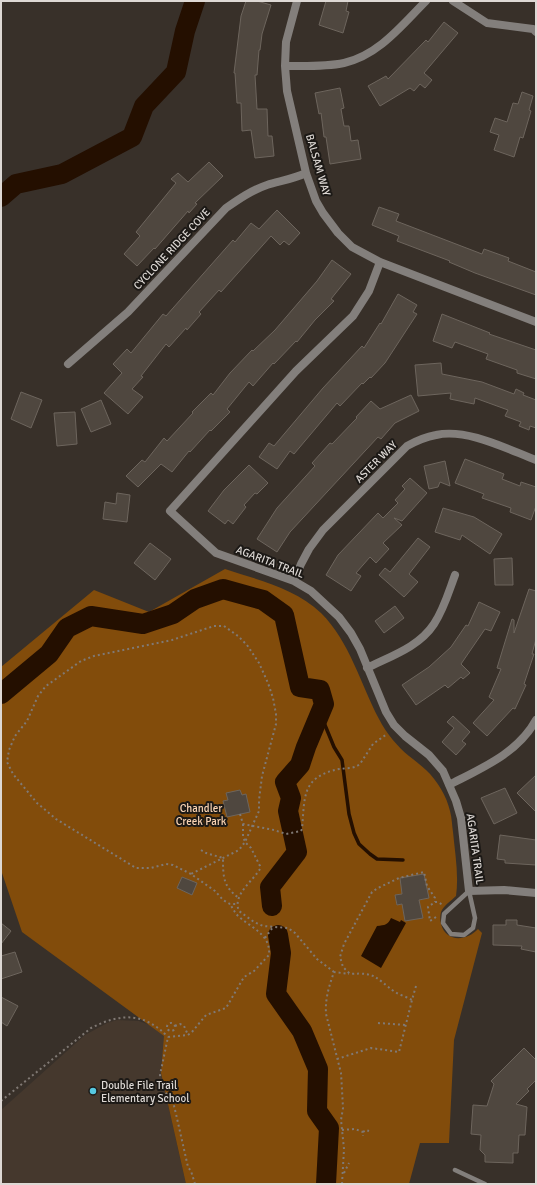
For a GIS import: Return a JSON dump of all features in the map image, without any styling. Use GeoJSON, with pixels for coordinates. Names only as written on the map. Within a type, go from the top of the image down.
{"type":"FeatureCollection","features":[{"type":"Feature","properties":{"kind":"street","name":"BALSAM WAY"},"geometry":{"type":"LineString","coordinates":[[297,1],[286,42],[285,66],[287,91],[306,173],[316,201],[323,213],[338,233],[352,247],[380,262],[536,322]]}},
{"type":"Feature","properties":{"kind":"street"},"geometry":{"type":"LineString","coordinates":[[285,66],[323,66],[343,64],[368,54],[384,43],[426,1]]}},
{"type":"Feature","properties":{"kind":"street"},"geometry":{"type":"LineString","coordinates":[[453,1],[487,23],[533,29],[536,32]]}},
{"type":"Feature","properties":{"kind":"street","name":"CYCLONE RIDGE COVE"},"geometry":{"type":"LineString","coordinates":[[68,364],[128,312],[226,208],[238,200],[267,186],[291,180],[306,173]]}},
{"type":"Feature","properties":{"kind":"street","name":"AGARITA TRAIL"},"geometry":{"type":"LineString","coordinates":[[380,262],[369,291],[353,316],[296,371],[170,511],[216,553],[294,581],[311,591],[340,617],[360,650],[386,712],[394,725],[405,736],[429,754],[439,765],[449,785],[461,818],[469,891],[504,890],[536,893]]}},
{"type":"Feature","properties":{"kind":"street","name":"ASTER WAY"},"geometry":{"type":"LineString","coordinates":[[294,581],[309,549],[323,530],[407,446],[421,439],[437,434],[452,433],[468,435],[536,460]]}},
{"type":"Feature","properties":{"kind":"street"},"geometry":{"type":"LineString","coordinates":[[367,668],[407,648],[424,636],[441,612],[455,575]]}},
{"type":"Feature","properties":{"kind":"street"},"geometry":{"type":"LineString","coordinates":[[449,785],[507,753],[521,740],[536,720]]}},
{"type":"Feature","properties":{"kind":"lane"},"geometry":{"type":"LineString","coordinates":[[469,891],[475,918],[473,928],[464,936],[451,934],[443,923],[444,914],[469,891]]}},
{"type":"Feature","properties":{"kind":"lane"},"geometry":{"type":"LineString","coordinates":[[455,1170],[485,1184]]}},
{"type":"Feature","properties":{"kind":"path"},"geometry":{"type":"LineString","coordinates":[[191,874],[239,850],[245,842],[259,811],[262,776],[276,724],[273,698],[259,663],[247,645],[231,630],[224,626],[214,626],[172,640],[94,656],[81,661],[46,686],[38,696],[27,721],[15,736],[9,750],[7,762],[13,774],[37,803],[56,819],[136,868],[151,868],[166,864],[173,865],[191,874],[215,891],[222,900],[230,904],[237,904]]}},
{"type":"Feature","properties":{"kind":"path"},"geometry":{"type":"LineString","coordinates":[[242,824],[274,830],[286,834],[301,831],[305,794],[311,783],[319,776],[338,769],[357,767],[373,744],[387,734]]}},
{"type":"Feature","properties":{"kind":"path"},"geometry":{"type":"LineString","coordinates":[[240,814],[245,842],[251,848],[260,869],[247,884],[239,898],[237,904],[239,911],[262,926],[288,928],[295,933],[317,959],[334,972],[350,974],[363,973],[376,976],[396,992],[412,1000]]}},
{"type":"Feature","properties":{"kind":"path"},"geometry":{"type":"LineString","coordinates":[[201,850],[223,858]]}},
{"type":"Feature","properties":{"kind":"path"},"geometry":{"type":"LineString","coordinates":[[223,858],[226,884],[231,892],[239,898]]}},
{"type":"Feature","properties":{"kind":"path"},"geometry":{"type":"LineString","coordinates":[[350,974],[343,967],[340,957],[344,944],[372,892],[399,878],[424,872],[427,886],[435,898],[435,902]]}},
{"type":"Feature","properties":{"kind":"path"},"geometry":{"type":"LineString","coordinates":[[435,902],[443,905]]}},
{"type":"Feature","properties":{"kind":"path"},"geometry":{"type":"LineString","coordinates":[[435,902],[428,907],[430,921],[439,916]]}},
{"type":"Feature","properties":{"kind":"path"},"geometry":{"type":"LineString","coordinates":[[168,1037],[188,1035],[206,1015],[226,1008],[244,977],[254,971],[269,955],[268,944],[265,938],[256,929],[239,917],[230,904]]}},
{"type":"Feature","properties":{"kind":"path"},"geometry":{"type":"LineString","coordinates":[[265,938],[273,927]]}},
{"type":"Feature","properties":{"kind":"path"},"geometry":{"type":"LineString","coordinates":[[334,972],[329,987],[326,1010],[341,1072],[342,1130],[344,1149],[342,1184]]}},
{"type":"Feature","properties":{"kind":"path"},"geometry":{"type":"LineString","coordinates":[[337,1058],[371,1048],[399,1052],[416,986]]}},
{"type":"Feature","properties":{"kind":"path"},"geometry":{"type":"LineString","coordinates":[[1,1101],[91,1028],[101,1023],[113,1019],[133,1017],[150,1022],[159,1027],[168,1037]]}},
{"type":"Feature","properties":{"kind":"path"},"geometry":{"type":"LineString","coordinates":[[188,1035],[184,1026],[180,1024],[175,1026],[173,1023],[169,1024],[167,1027],[169,1031],[160,1075],[163,1089],[172,1102],[188,1167],[191,1170],[195,1184]]}},
{"type":"Feature","properties":{"kind":"path"},"geometry":{"type":"LineString","coordinates":[[378,1024],[406,1025]]}},
{"type":"Feature","properties":{"kind":"path"},"geometry":{"type":"LineString","coordinates":[[169,1031],[175,1030],[175,1026]]}},
{"type":"Feature","properties":{"kind":"path"},"geometry":{"type":"LineString","coordinates":[[342,1130],[355,1129],[363,1134],[366,1130],[369,1131]]}},
{"type":"Feature","properties":{"kind":"path"},"geometry":{"type":"LineString","coordinates":[[343,1174],[349,1163]]}},
{"type":"Feature","properties":{"kind":"shaded area"},"geometry":{"type":"Polygon","coordinates":[[[391,918],[400,922],[401,920],[406,923],[381,968],[361,956],[377,926],[386,924],[391,918]]]}},
{"type":"Feature","properties":{"kind":"shaded area","name":"Double File Trail Elementary School"},"geometry":{"type":"Polygon","coordinates":[[[117,1020],[139,1021],[150,1025],[165,1036],[161,1073],[186,1184],[1,1184],[1,1110],[85,1035],[107,1023],[117,1020]]]}},
{"type":"Feature","properties":{"kind":"green space","name":"Chandler Creek Park"},"geometry":{"type":"Polygon","coordinates":[[[225,569],[288,591],[311,604],[321,613],[340,637],[385,729],[392,739],[409,756],[430,774],[438,784],[449,806],[456,856],[457,888],[456,896],[441,912],[441,924],[447,934],[452,937],[463,938],[478,929],[482,933],[454,1040],[449,1143],[420,1143],[409,1184],[186,1184],[161,1073],[164,1036],[22,932],[1,870],[1,667],[94,590],[149,612],[225,569]]]}},
{"type":"Feature","properties":{"kind":"building"},"geometry":{"type":"Polygon","coordinates":[[[246,1],[257,1],[271,5],[262,34],[257,75],[255,75],[257,109],[267,109],[268,136],[272,136],[274,156],[255,158],[251,130],[242,131],[241,103],[237,103],[234,73],[241,16],[246,1]]]}},
{"type":"Feature","properties":{"kind":"building"},"geometry":{"type":"Polygon","coordinates":[[[326,1],[348,1],[346,11],[349,12],[343,33],[319,25],[326,1]]]}},
{"type":"Feature","properties":{"kind":"building"},"geometry":{"type":"Polygon","coordinates":[[[444,22],[458,33],[424,73],[432,80],[425,88],[420,84],[414,91],[410,88],[380,106],[368,86],[386,76],[388,79],[426,40],[428,42],[444,22]]]}},
{"type":"Feature","properties":{"kind":"building"},"geometry":{"type":"Polygon","coordinates":[[[340,88],[344,108],[341,109],[344,126],[349,126],[351,141],[358,140],[361,159],[330,164],[326,137],[324,137],[321,113],[319,114],[315,93],[340,88]]]}},
{"type":"Feature","properties":{"kind":"building"},"geometry":{"type":"Polygon","coordinates":[[[522,92],[533,96],[529,110],[531,111],[523,138],[520,137],[514,157],[494,150],[499,135],[490,132],[495,118],[507,122],[513,103],[518,104],[522,92]]]}},
{"type":"Feature","properties":{"kind":"building"},"geometry":{"type":"Polygon","coordinates":[[[209,162],[223,176],[195,203],[197,204],[189,213],[188,211],[155,249],[154,248],[137,266],[124,254],[140,236],[136,232],[176,183],[171,179],[178,173],[188,182],[209,162]]]}},
{"type":"Feature","properties":{"kind":"building"},"geometry":{"type":"Polygon","coordinates":[[[379,207],[399,214],[396,221],[482,254],[484,249],[509,258],[508,261],[536,272],[536,295],[475,273],[449,262],[450,261],[397,241],[399,236],[372,225],[379,207]]]}},
{"type":"Feature","properties":{"kind":"building"},"geometry":{"type":"Polygon","coordinates":[[[277,210],[300,233],[289,245],[284,241],[280,245],[271,236],[221,292],[219,290],[199,312],[201,314],[187,330],[186,328],[169,347],[166,344],[141,376],[143,377],[132,389],[143,397],[128,414],[104,393],[122,373],[113,364],[127,349],[131,353],[163,314],[166,316],[233,240],[235,242],[251,223],[259,229],[277,210]]]}},
{"type":"Feature","properties":{"kind":"building"},"geometry":{"type":"Polygon","coordinates":[[[332,260],[351,274],[331,299],[334,301],[315,320],[297,342],[296,341],[274,364],[273,363],[253,386],[249,382],[227,409],[230,412],[211,431],[210,430],[190,452],[189,451],[172,472],[161,464],[138,487],[126,476],[142,460],[145,462],[164,438],[167,441],[211,393],[213,395],[230,373],[252,350],[253,351],[275,330],[317,281],[332,260]]]}},
{"type":"Feature","properties":{"kind":"building"},"geometry":{"type":"Polygon","coordinates":[[[398,294],[417,305],[413,312],[417,314],[385,363],[371,378],[370,377],[363,384],[362,383],[340,406],[337,403],[294,454],[290,451],[277,469],[259,457],[269,443],[274,446],[323,388],[362,346],[364,348],[380,323],[381,324],[398,294]]]}},
{"type":"Feature","properties":{"kind":"building"},"geometry":{"type":"Polygon","coordinates":[[[442,314],[490,333],[489,334],[536,350],[536,379],[517,373],[517,370],[486,359],[488,354],[455,342],[452,348],[433,341],[442,314]]]}},
{"type":"Feature","properties":{"kind":"building"},"geometry":{"type":"Polygon","coordinates":[[[441,363],[442,374],[482,382],[514,394],[516,389],[524,393],[523,395],[536,400],[536,428],[530,426],[529,430],[519,426],[521,422],[505,416],[508,410],[475,398],[474,404],[450,399],[451,393],[418,396],[415,365],[441,363]]]}},
{"type":"Feature","properties":{"kind":"building"},"geometry":{"type":"Polygon","coordinates":[[[21,392],[42,400],[31,428],[11,419],[21,392]]]}},
{"type":"Feature","properties":{"kind":"building"},"geometry":{"type":"Polygon","coordinates":[[[411,395],[419,411],[395,423],[381,439],[378,437],[290,532],[277,552],[257,539],[277,508],[315,466],[312,463],[330,443],[332,444],[357,418],[356,417],[371,401],[380,409],[411,395]]]}},
{"type":"Feature","properties":{"kind":"building"},"geometry":{"type":"Polygon","coordinates":[[[101,400],[111,424],[91,432],[81,409],[101,400]]]}},
{"type":"Feature","properties":{"kind":"building"},"geometry":{"type":"Polygon","coordinates":[[[75,412],[77,444],[57,446],[54,413],[75,412]]]}},
{"type":"Feature","properties":{"kind":"building"},"geometry":{"type":"Polygon","coordinates":[[[465,459],[504,474],[502,479],[520,486],[521,482],[536,487],[536,506],[531,520],[510,512],[511,508],[482,498],[484,494],[455,483],[465,459]]]}},
{"type":"Feature","properties":{"kind":"building"},"geometry":{"type":"Polygon","coordinates":[[[445,461],[450,486],[440,482],[438,487],[429,489],[424,466],[445,461]]]}},
{"type":"Feature","properties":{"kind":"building"},"geometry":{"type":"Polygon","coordinates":[[[249,465],[268,483],[257,494],[255,493],[244,505],[246,507],[233,524],[228,520],[225,524],[208,511],[224,490],[249,465]]]}},
{"type":"Feature","properties":{"kind":"building"},"geometry":{"type":"Polygon","coordinates":[[[410,478],[427,493],[402,521],[394,518],[402,525],[383,543],[389,549],[376,563],[370,557],[356,573],[361,576],[351,591],[326,575],[338,555],[378,513],[383,518],[398,503],[395,500],[405,489],[402,486],[410,478]]]}},
{"type":"Feature","properties":{"kind":"building"},"geometry":{"type":"Polygon","coordinates":[[[117,493],[130,495],[127,522],[103,519],[105,502],[116,504],[117,493]]]}},
{"type":"Feature","properties":{"kind":"building"},"geometry":{"type":"Polygon","coordinates":[[[443,508],[474,517],[502,534],[490,554],[462,535],[460,540],[435,532],[443,508]]]}},
{"type":"Feature","properties":{"kind":"building"},"geometry":{"type":"Polygon","coordinates":[[[418,538],[430,547],[409,574],[418,582],[404,597],[379,575],[385,568],[390,572],[418,538]]]}},
{"type":"Feature","properties":{"kind":"building"},"geometry":{"type":"Polygon","coordinates":[[[150,543],[171,559],[155,580],[134,563],[150,543]]]}},
{"type":"Feature","properties":{"kind":"building"},"geometry":{"type":"Polygon","coordinates":[[[512,558],[513,585],[495,585],[494,559],[512,558]]]}},
{"type":"Feature","properties":{"kind":"building"},"geometry":{"type":"Polygon","coordinates":[[[529,589],[536,591],[536,639],[532,654],[534,654],[524,684],[526,685],[515,709],[513,708],[487,736],[473,723],[494,700],[489,697],[501,669],[497,668],[512,619],[514,620],[514,633],[529,589]]]}},
{"type":"Feature","properties":{"kind":"building"},"geometry":{"type":"Polygon","coordinates":[[[479,602],[500,612],[491,631],[485,629],[461,664],[470,673],[463,679],[461,677],[448,688],[445,685],[416,705],[402,685],[429,667],[451,647],[466,625],[468,626],[479,602]]]}},
{"type":"Feature","properties":{"kind":"building"},"geometry":{"type":"Polygon","coordinates":[[[395,606],[404,618],[384,633],[375,621],[395,606]]]}},
{"type":"Feature","properties":{"kind":"building"},"geometry":{"type":"Polygon","coordinates":[[[453,716],[470,732],[462,741],[466,744],[456,755],[442,742],[454,728],[447,722],[453,716]]]}},
{"type":"Feature","properties":{"kind":"building"},"geometry":{"type":"Polygon","coordinates":[[[536,775],[536,812],[517,793],[536,775]]]}},
{"type":"Feature","properties":{"kind":"building"},"geometry":{"type":"Polygon","coordinates":[[[505,788],[517,813],[494,824],[481,798],[505,788]]]}},
{"type":"Feature","properties":{"kind":"building"},"geometry":{"type":"Polygon","coordinates":[[[240,790],[242,795],[246,794],[250,812],[227,817],[223,801],[228,800],[226,793],[240,790]]]}},
{"type":"Feature","properties":{"kind":"building"},"geometry":{"type":"Polygon","coordinates":[[[500,835],[536,840],[536,865],[505,863],[505,860],[497,859],[500,835]]]}},
{"type":"Feature","properties":{"kind":"building"},"geometry":{"type":"Polygon","coordinates":[[[424,874],[429,898],[419,900],[423,918],[405,921],[402,904],[397,905],[395,895],[402,894],[400,878],[424,874]]]}},
{"type":"Feature","properties":{"kind":"building"},"geometry":{"type":"Polygon","coordinates":[[[182,877],[197,883],[192,895],[177,888],[182,877]]]}},
{"type":"Feature","properties":{"kind":"building"},"geometry":{"type":"Polygon","coordinates":[[[506,920],[517,920],[517,925],[536,928],[536,952],[521,949],[522,946],[493,945],[493,925],[506,925],[506,920]]]}},
{"type":"Feature","properties":{"kind":"building"},"geometry":{"type":"Polygon","coordinates":[[[1,923],[11,931],[1,944],[1,923]]]}},
{"type":"Feature","properties":{"kind":"building"},"geometry":{"type":"Polygon","coordinates":[[[15,952],[22,972],[1,979],[1,956],[15,952]]]}},
{"type":"Feature","properties":{"kind":"building"},"geometry":{"type":"Polygon","coordinates":[[[1,997],[18,1006],[7,1026],[1,1022],[1,997]]]}},
{"type":"Feature","properties":{"kind":"building"},"geometry":{"type":"Polygon","coordinates":[[[524,1048],[536,1060],[536,1080],[527,1089],[529,1091],[516,1104],[527,1107],[525,1135],[519,1135],[518,1153],[513,1153],[513,1163],[485,1162],[485,1155],[480,1150],[481,1135],[471,1134],[473,1105],[487,1106],[494,1084],[491,1081],[524,1048]]]}},
{"type":"Feature","properties":{"kind":"waterway"},"geometry":{"type":"LineString","coordinates":[[1,197],[16,184],[62,174],[132,137],[144,106],[176,72],[185,31],[195,1]]}},
{"type":"Feature","properties":{"kind":"waterway"},"geometry":{"type":"LineString","coordinates":[[1,694],[49,654],[67,628],[91,616],[143,624],[173,614],[195,599],[223,589],[263,600],[284,615],[300,687],[320,690],[324,704],[300,765],[285,782],[291,798],[288,811],[297,852],[270,887],[272,906]]}},
{"type":"Feature","properties":{"kind":"waterway"},"geometry":{"type":"LineString","coordinates":[[320,713],[334,747],[342,760],[349,814],[354,833],[359,844],[377,859],[403,860]]}},
{"type":"Feature","properties":{"kind":"waterway"},"geometry":{"type":"LineString","coordinates":[[278,935],[281,953],[276,994],[302,1031],[318,1069],[317,1111],[329,1128],[326,1184]]}},
{"type":"Feature","properties":{"kind":"place","name":"Double File Trail Elementary School"},"geometry":{"type":"Point","coordinates":[93,1091]}}]}
